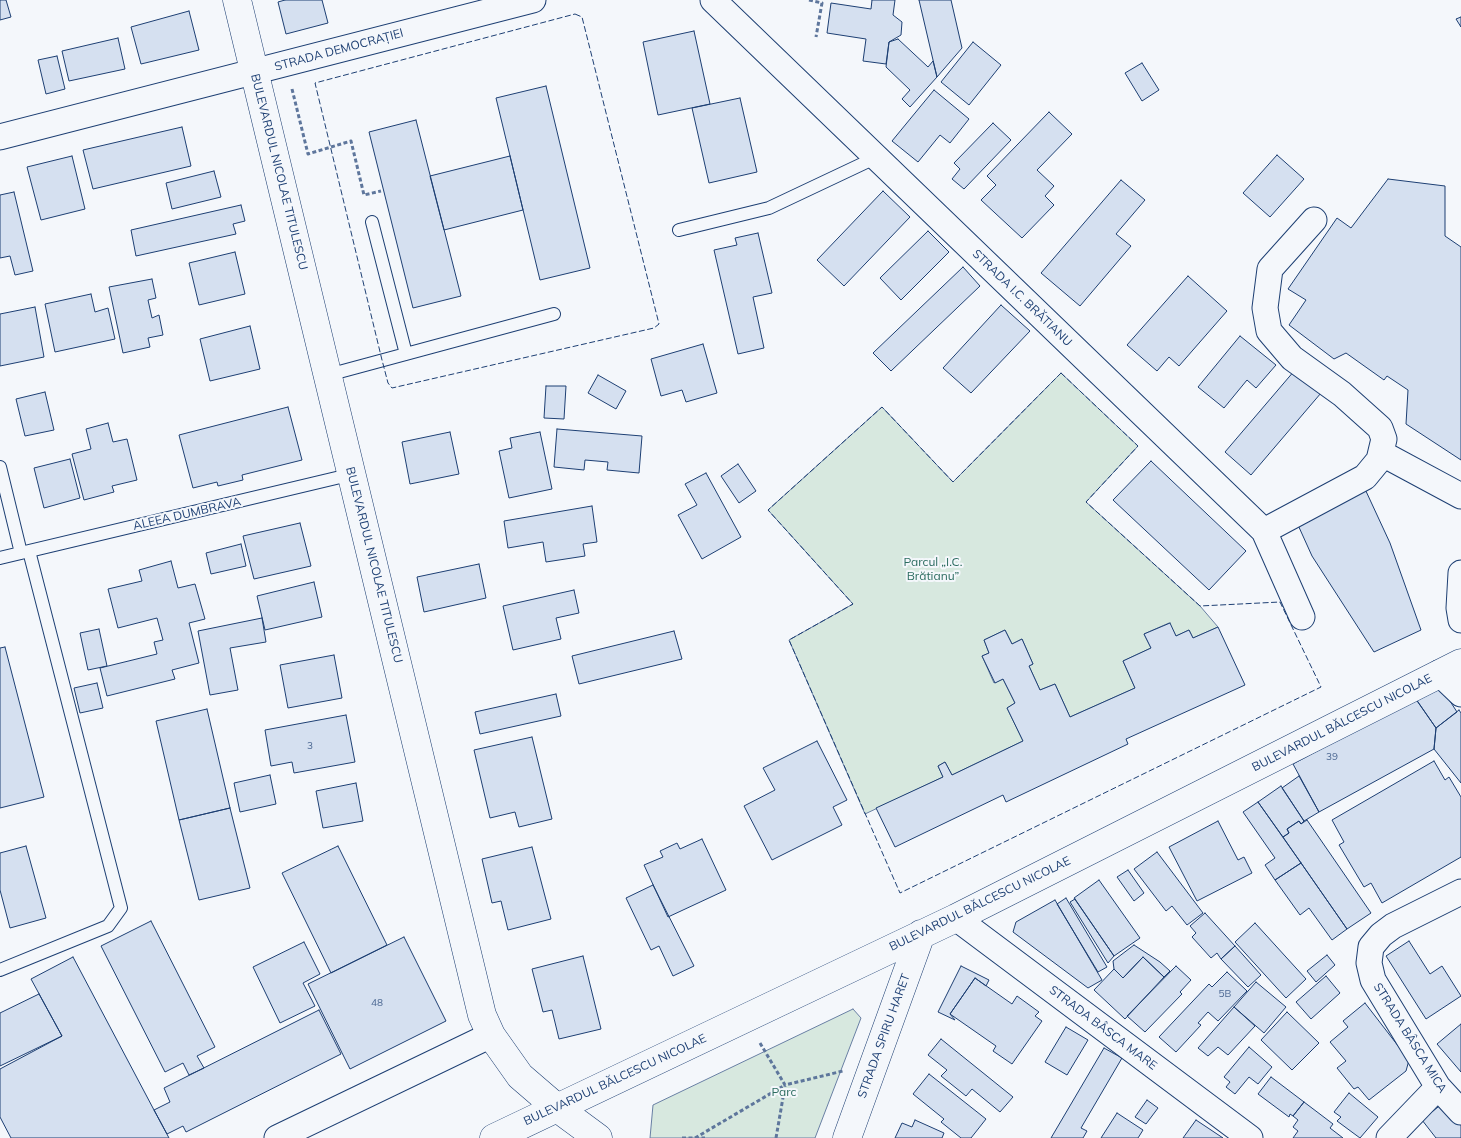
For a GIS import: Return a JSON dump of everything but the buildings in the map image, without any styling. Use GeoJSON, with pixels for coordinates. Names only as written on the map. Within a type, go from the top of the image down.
{"type":"FeatureCollection","features":[{"type":"Feature","properties":{"kind":"street","name":"BULEVARDUL NICOLAE TITULESCU"},"geometry":{"type":"LineString","coordinates":[[237,0],[480,1005],[491,1035],[520,1076],[556,1107],[598,1138]]}},
{"type":"Feature","properties":{"kind":"street","name":"STRADA DEMOCRAȚIEI"},"geometry":{"type":"LineString","coordinates":[[0,137],[533,0]]}},
{"type":"Feature","properties":{"kind":"street","name":"STRADA I.C. BRĂTIANU"},"geometry":{"type":"LineString","coordinates":[[713,0],[1264,531],[1302,617]]}},
{"type":"Feature","properties":{"kind":"street"},"geometry":{"type":"LineString","coordinates":[[1264,531],[1365,477],[1379,460],[1384,439],[1380,428],[1342,394],[1292,358],[1269,331],[1265,308],[1270,269],[1314,220]]}},
{"type":"Feature","properties":{"kind":"street"},"geometry":{"type":"LineString","coordinates":[[1381,453],[1461,496]]}},
{"type":"Feature","properties":{"kind":"street"},"geometry":{"type":"LineString","coordinates":[[1461,573],[1459,608],[1461,620]]}},
{"type":"Feature","properties":{"kind":"street"},"geometry":{"type":"LineString","coordinates":[[1450,668],[1461,694]]}},
{"type":"Feature","properties":{"kind":"street","name":"BULEVARDUL BĂLCESCU NICOLAE"},"geometry":{"type":"LineString","coordinates":[[494,1138],[956,918],[1450,668]]}},
{"type":"Feature","properties":{"kind":"street","name":"STRADA BÂSCA MICA"},"geometry":{"type":"LineString","coordinates":[[1461,892],[1393,926],[1381,935],[1371,947],[1369,964],[1373,980],[1438,1086],[1461,1112]]}},
{"type":"Feature","properties":{"kind":"street","name":"STRADA BÂSCA MARE"},"geometry":{"type":"LineString","coordinates":[[956,918],[1250,1138]]}},
{"type":"Feature","properties":{"kind":"street","name":"STRADA SPIRU HARET"},"geometry":{"type":"LineString","coordinates":[[848,1138],[921,934]]}},
{"type":"Feature","properties":{"kind":"street"},"geometry":{"type":"LineString","coordinates":[[277,1138],[491,1035]]}},
{"type":"Feature","properties":{"kind":"street"},"geometry":{"type":"LineString","coordinates":[[1390,1138],[1438,1086]]}},
{"type":"Feature","properties":{"kind":"lane"},"geometry":{"type":"LineString","coordinates":[[679,230],[769,208],[877,158]]}},
{"type":"Feature","properties":{"kind":"lane"},"geometry":{"type":"LineString","coordinates":[[372,222],[406,354]]}},
{"type":"Feature","properties":{"kind":"lane"},"geometry":{"type":"LineString","coordinates":[[328,375],[554,314]]}},
{"type":"Feature","properties":{"kind":"lane"},"geometry":{"type":"LineString","coordinates":[[0,467],[25,552],[121,908],[108,926],[0,970]]}},
{"type":"Feature","properties":{"kind":"lane","name":"ALEEA DUMBRAVA"},"geometry":{"type":"LineString","coordinates":[[0,558],[352,474]]}},
{"type":"Feature","properties":{"kind":"path"},"geometry":{"type":"LineString","coordinates":[[809,0],[822,3],[816,37]]}},
{"type":"Feature","properties":{"kind":"path"},"geometry":{"type":"LineString","coordinates":[[286,64],[308,154],[351,141],[364,195],[381,191]]}},
{"type":"Feature","properties":{"kind":"path"},"geometry":{"type":"LineString","coordinates":[[745,1018],[785,1085],[776,1138]]}},
{"type":"Feature","properties":{"kind":"path"},"geometry":{"type":"LineString","coordinates":[[694,1138],[785,1085],[874,1064]]}},
{"type":"Feature","properties":{"kind":"path"},"geometry":{"type":"LineString","coordinates":[[682,1138],[705,1138]]}},
{"type":"Feature","properties":{"kind":"green space","name":"Parcul „I.C. Brătianu”"},"geometry":{"type":"Polygon","coordinates":[[[1061,373],[1138,446],[1086,502],[1200,606],[1218,627],[1193,638],[1189,630],[1176,636],[1169,623],[1144,634],[1151,648],[1123,661],[1135,688],[1070,717],[1055,684],[1040,690],[1029,666],[1033,664],[1022,639],[1012,644],[1005,630],[984,640],[989,653],[982,656],[994,683],[1003,679],[1015,703],[1007,708],[1023,741],[952,775],[945,762],[938,766],[943,777],[865,814],[789,640],[853,604],[768,510],[882,407],[953,482],[1061,373]]]}},
{"type":"Feature","properties":{"kind":"green space","name":"Parc"},"geometry":{"type":"Polygon","coordinates":[[[853,1009],[861,1018],[815,1138],[650,1138],[653,1105],[853,1009]]]}},
{"type":"Feature","properties":{"kind":"fence"},"geometry":{"type":"LineString","coordinates":[[575,14],[582,17],[659,324],[654,328],[392,388],[388,383],[382,360],[315,83],[575,14]]}},
{"type":"Feature","properties":{"kind":"fence"},"geometry":{"type":"LineString","coordinates":[[1061,373],[1138,446],[1086,502],[1200,606],[1280,602],[1321,687],[900,893],[789,640],[853,604],[768,510],[882,407],[953,482],[1061,373]]}}]}
